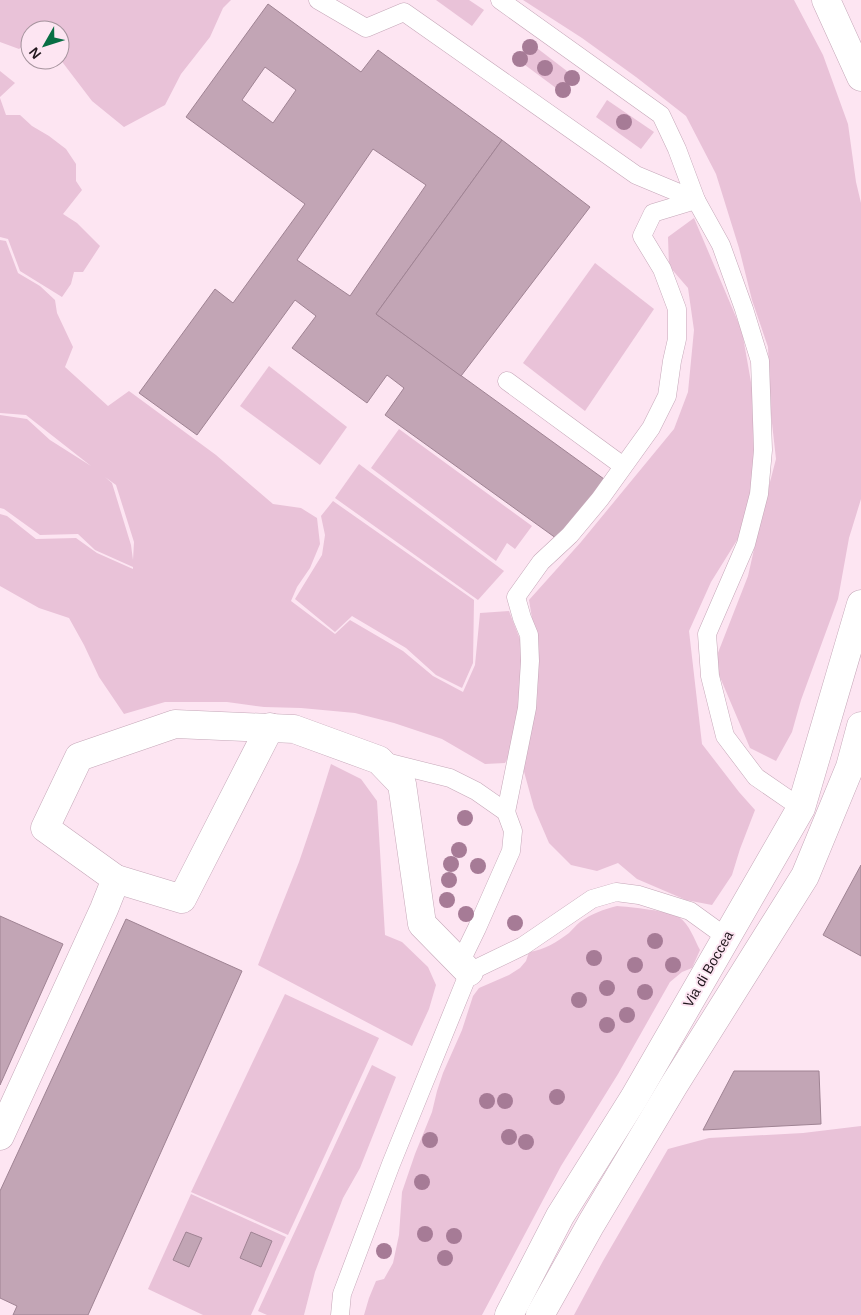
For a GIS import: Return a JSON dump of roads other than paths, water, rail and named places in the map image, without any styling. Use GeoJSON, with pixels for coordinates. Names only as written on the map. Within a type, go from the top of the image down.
{"type":"FeatureCollection","features":[{"type":"Feature","properties":{"kind":"main road"},"geometry":{"type":"LineString","coordinates":[[826,0],[861,77]]}},
{"type":"Feature","properties":{"kind":"main road","name":"Via di Boccea"},"geometry":{"type":"LineString","coordinates":[[509,1315],[560,1216],[634,1098],[801,808],[861,604]]}},
{"type":"Feature","properties":{"kind":"main road"},"geometry":{"type":"LineString","coordinates":[[270,728],[182,899],[116,879],[45,828],[79,757],[175,724],[294,729],[379,760],[402,784],[422,924],[464,967]]}},
{"type":"Feature","properties":{"kind":"main road"},"geometry":{"type":"LineString","coordinates":[[540,1315],[664,1101],[805,876],[850,767],[861,726]]}},
{"type":"Feature","properties":{"kind":"main road"},"geometry":{"type":"LineString","coordinates":[[0,1136],[116,879]]}},
{"type":"Feature","properties":{"kind":"lane"},"geometry":{"type":"LineString","coordinates":[[318,0],[366,28],[404,12],[636,175],[696,200]]}},
{"type":"Feature","properties":{"kind":"lane"},"geometry":{"type":"LineString","coordinates":[[500,0],[661,115],[677,149],[696,200],[721,245],[760,361],[763,450],[759,494],[746,544],[707,634],[710,676],[725,736],[756,777],[801,808]]}},
{"type":"Feature","properties":{"kind":"lane"},"geometry":{"type":"LineString","coordinates":[[340,1315],[342,1294],[477,928],[511,851],[513,831],[506,812],[528,708],[530,661],[529,635],[516,597],[541,562],[570,535],[594,506],[651,428],[667,396],[677,339],[676,309],[662,269],[642,236],[653,213],[696,200]]}},
{"type":"Feature","properties":{"kind":"lane"},"geometry":{"type":"LineString","coordinates":[[507,381],[623,466]]}},
{"type":"Feature","properties":{"kind":"lane"},"geometry":{"type":"LineString","coordinates":[[379,760],[450,778],[476,791],[506,812]]}},
{"type":"Feature","properties":{"kind":"lane"},"geometry":{"type":"LineString","coordinates":[[464,967],[523,946],[592,899],[616,892],[639,895],[690,911],[726,937]]}}]}
